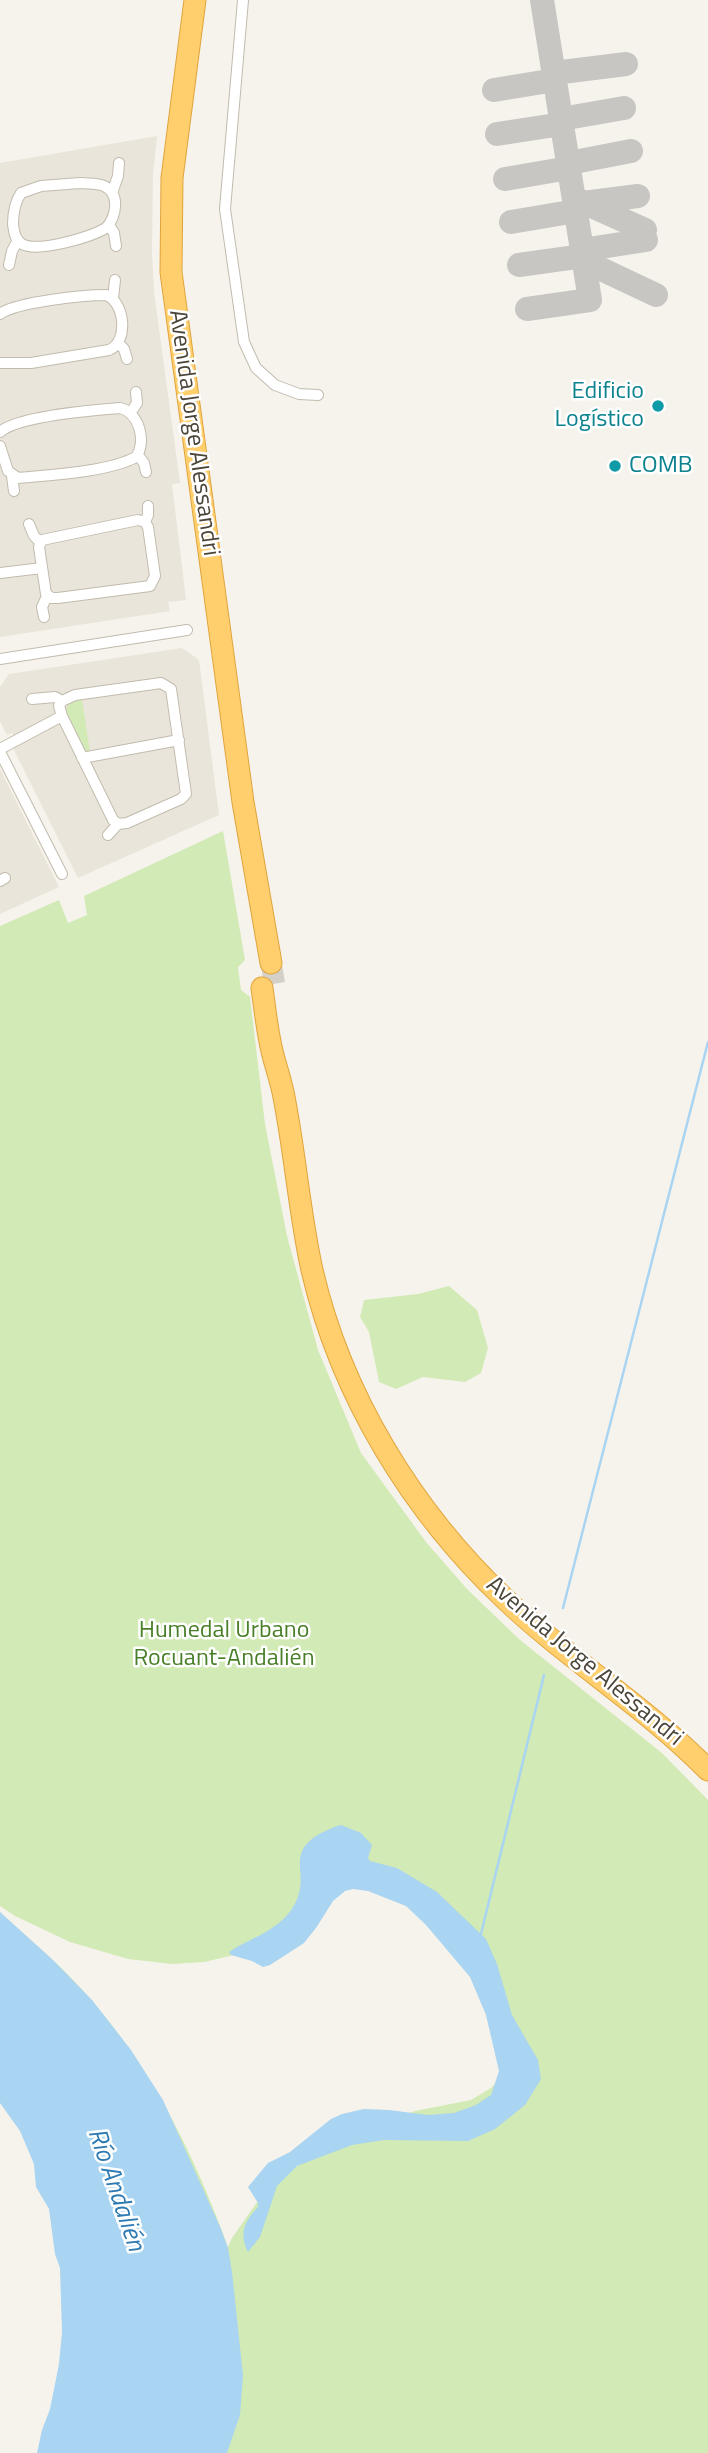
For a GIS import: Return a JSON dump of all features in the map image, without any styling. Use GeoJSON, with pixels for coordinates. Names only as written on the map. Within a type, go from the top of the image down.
{"type":"FeatureCollection","features":[{"type":"Feature","properties":{"kind":"highway","name":"Avenida Jorge Alessandri"},"geometry":{"type":"LineString","coordinates":[[195,0],[172,178],[171,272],[253,866],[253,919],[265,964]]}},
{"type":"Feature","properties":{"kind":"highway","name":"Avenida Jorge Alessandri"},"geometry":{"type":"LineString","coordinates":[[268,987],[272,1049],[283,1091],[302,1221],[321,1305],[355,1394],[389,1455],[445,1535],[496,1591],[539,1630],[660,1725],[708,1770]]}},
{"type":"Feature","properties":{"kind":"street"},"geometry":{"type":"LineString","coordinates":[[243,0],[225,209],[244,342],[251,360],[268,380],[290,392],[318,395]]}},
{"type":"Feature","properties":{"kind":"street"},"geometry":{"type":"LineString","coordinates":[[111,193],[118,176],[119,163]]}},
{"type":"Feature","properties":{"kind":"street"},"geometry":{"type":"LineString","coordinates":[[109,225],[93,234],[55,244],[25,245],[15,234],[14,217],[18,196],[28,189],[80,183],[103,186],[111,193],[115,208],[109,225],[116,246]]}},
{"type":"Feature","properties":{"kind":"street"},"geometry":{"type":"LineString","coordinates":[[0,216],[14,217]]}},
{"type":"Feature","properties":{"kind":"street"},"geometry":{"type":"LineString","coordinates":[[9,265],[18,240]]}},
{"type":"Feature","properties":{"kind":"street"},"geometry":{"type":"LineString","coordinates":[[0,363],[63,359],[109,350],[118,344],[122,331],[118,308],[113,298],[115,280]]}},
{"type":"Feature","properties":{"kind":"street"},"geometry":{"type":"LineString","coordinates":[[0,314],[11,308],[49,302],[102,295],[113,298]]}},
{"type":"Feature","properties":{"kind":"street"},"geometry":{"type":"LineString","coordinates":[[118,344],[124,349],[127,359]]}},
{"type":"Feature","properties":{"kind":"street"},"geometry":{"type":"LineString","coordinates":[[131,412],[137,403],[136,393]]}},
{"type":"Feature","properties":{"kind":"street"},"geometry":{"type":"LineString","coordinates":[[0,432],[9,426],[73,413],[120,408],[131,412],[137,422],[141,446],[138,455],[131,460],[96,468],[12,476]]}},
{"type":"Feature","properties":{"kind":"street"},"geometry":{"type":"LineString","coordinates":[[1,454],[12,476],[14,491]]}},
{"type":"Feature","properties":{"kind":"street"},"geometry":{"type":"LineString","coordinates":[[138,455],[146,472]]}},
{"type":"Feature","properties":{"kind":"street"},"geometry":{"type":"LineString","coordinates":[[145,522],[148,506]]}},
{"type":"Feature","properties":{"kind":"street"},"geometry":{"type":"LineString","coordinates":[[40,542],[75,531],[138,520],[145,522],[148,527],[155,573],[154,582],[150,586],[58,598],[47,596]]}},
{"type":"Feature","properties":{"kind":"street"},"geometry":{"type":"LineString","coordinates":[[29,524],[40,542]]}},
{"type":"Feature","properties":{"kind":"street"},"geometry":{"type":"LineString","coordinates":[[40,542],[47,596]]}},
{"type":"Feature","properties":{"kind":"street"},"geometry":{"type":"LineString","coordinates":[[0,573],[42,568]]}},
{"type":"Feature","properties":{"kind":"street"},"geometry":{"type":"LineString","coordinates":[[44,617],[43,603],[47,596]]}},
{"type":"Feature","properties":{"kind":"street"},"geometry":{"type":"LineString","coordinates":[[0,659],[187,630]]}},
{"type":"Feature","properties":{"kind":"street"},"geometry":{"type":"LineString","coordinates":[[32,699],[52,697],[62,701],[75,695],[167,684],[172,692],[187,790],[184,796],[127,823],[118,824],[108,835]]}},
{"type":"Feature","properties":{"kind":"street"},"geometry":{"type":"LineString","coordinates":[[62,701],[62,716],[112,817],[118,824]]}},
{"type":"Feature","properties":{"kind":"street"},"geometry":{"type":"LineString","coordinates":[[62,716],[0,750],[62,874]]}},
{"type":"Feature","properties":{"kind":"street"},"geometry":{"type":"LineString","coordinates":[[82,758],[179,740]]}},
{"type":"Feature","properties":{"kind":"shaded area"},"geometry":{"type":"Polygon","coordinates":[[[157,136],[153,174],[154,292],[180,483],[172,484],[186,600],[168,602],[170,611],[0,637],[0,163],[157,136]]]}},
{"type":"Feature","properties":{"kind":"shaded area"},"geometry":{"type":"Polygon","coordinates":[[[182,648],[199,660],[219,815],[78,878],[13,748],[18,744],[12,733],[7,735],[0,721],[0,687],[9,674],[182,648]]]}},
{"type":"Feature","properties":{"kind":"shaded area"},"geometry":{"type":"Polygon","coordinates":[[[0,769],[59,887],[0,914],[0,769]]]}},
{"type":"Feature","properties":{"kind":"green space"},"geometry":{"type":"Polygon","coordinates":[[[82,699],[90,752],[87,754],[81,749],[65,712],[69,703],[82,699]]]}},
{"type":"Feature","properties":{"kind":"green space","name":"Humedal Urbano Rocuant-Andalién"},"geometry":{"type":"Polygon","coordinates":[[[223,831],[245,960],[238,967],[241,990],[250,997],[265,1124],[287,1236],[318,1350],[361,1453],[426,1542],[467,1589],[520,1640],[662,1753],[708,1800],[708,2453],[168,2453],[0,1912],[82,1989],[135,2058],[154,2087],[187,2149],[228,2247],[262,2195],[302,2162],[356,2131],[415,2111],[471,2100],[491,2088],[502,2076],[506,2057],[473,1960],[373,1878],[305,1897],[278,1930],[247,1952],[204,1962],[172,1964],[128,1959],[70,1942],[0,1906],[0,926],[59,900],[68,923],[87,915],[84,896],[223,831]]]}},
{"type":"Feature","properties":{"kind":"green space"},"geometry":{"type":"Polygon","coordinates":[[[449,1286],[477,1310],[488,1348],[481,1373],[465,1382],[423,1377],[396,1389],[379,1382],[369,1332],[360,1317],[364,1300],[418,1294],[449,1286]]]}},
{"type":"Feature","properties":{"kind":"water"},"geometry":{"type":"Polygon","coordinates":[[[341,1825],[361,1833],[372,1845],[368,1858],[370,1861],[397,1868],[437,1892],[486,1939],[497,1964],[512,2015],[538,2060],[541,2079],[525,2105],[495,2129],[468,2141],[384,2140],[352,2145],[297,2166],[277,2186],[260,2237],[248,2252],[244,2228],[258,2203],[248,2187],[268,2163],[290,2152],[331,2119],[342,2114],[364,2109],[428,2115],[454,2113],[476,2105],[491,2095],[499,2071],[486,2015],[470,1977],[426,1925],[406,1906],[368,1891],[345,1891],[333,1901],[304,1943],[270,1965],[263,1967],[229,1952],[271,1929],[286,1917],[301,1886],[300,1858],[303,1850],[309,1841],[321,1833],[341,1825]]]}},
{"type":"Feature","properties":{"kind":"water","name":"Río Andalién"},"geometry":{"type":"Polygon","coordinates":[[[0,1912],[92,2000],[131,2050],[163,2100],[221,2229],[232,2272],[243,2375],[240,2415],[227,2453],[37,2453],[59,2364],[62,2332],[60,2268],[55,2254],[49,2209],[36,2187],[34,2164],[20,2131],[0,2103],[0,1912]]]}},
{"type":"Feature","properties":{"kind":"waterway"},"geometry":{"type":"LineString","coordinates":[[563,1608],[708,1042]]}},
{"type":"Feature","properties":{"kind":"waterway"},"geometry":{"type":"LineString","coordinates":[[481,1934],[544,1675]]}},
{"type":"Feature","properties":{"kind":"taxiway"},"geometry":{"type":"LineString","coordinates":[[527,309],[590,300],[542,0]]}},
{"type":"Feature","properties":{"kind":"taxiway"},"geometry":{"type":"LineString","coordinates":[[554,73],[626,64]]}},
{"type":"Feature","properties":{"kind":"taxiway"},"geometry":{"type":"LineString","coordinates":[[494,90],[555,80]]}},
{"type":"Feature","properties":{"kind":"taxiway"},"geometry":{"type":"LineString","coordinates":[[561,119],[624,108]]}},
{"type":"Feature","properties":{"kind":"taxiway"},"geometry":{"type":"LineString","coordinates":[[497,134],[562,124]]}},
{"type":"Feature","properties":{"kind":"taxiway"},"geometry":{"type":"LineString","coordinates":[[569,163],[631,151]]}},
{"type":"Feature","properties":{"kind":"taxiway"},"geometry":{"type":"LineString","coordinates":[[505,179],[569,168]]}},
{"type":"Feature","properties":{"kind":"taxiway"},"geometry":{"type":"LineString","coordinates":[[583,203],[638,196]]}},
{"type":"Feature","properties":{"kind":"taxiway"},"geometry":{"type":"LineString","coordinates":[[574,198],[645,230]]}},
{"type":"Feature","properties":{"kind":"taxiway"},"geometry":{"type":"LineString","coordinates":[[511,222],[576,211]]}},
{"type":"Feature","properties":{"kind":"taxiway"},"geometry":{"type":"LineString","coordinates":[[582,250],[646,240]]}},
{"type":"Feature","properties":{"kind":"taxiway"},"geometry":{"type":"LineString","coordinates":[[519,265],[583,256]]}},
{"type":"Feature","properties":{"kind":"taxiway"},"geometry":{"type":"LineString","coordinates":[[584,261],[656,295]]}},
{"type":"Feature","properties":{"kind":"tunnel"},"geometry":{"type":"LineString","coordinates":[[271,963],[275,986]]}},
{"type":"Feature","properties":{"kind":"place","name":"Edificio Logístico"},"geometry":{"type":"Point","coordinates":[658,406]}},
{"type":"Feature","properties":{"kind":"place","name":"COMB"},"geometry":{"type":"Point","coordinates":[615,466]}}]}
